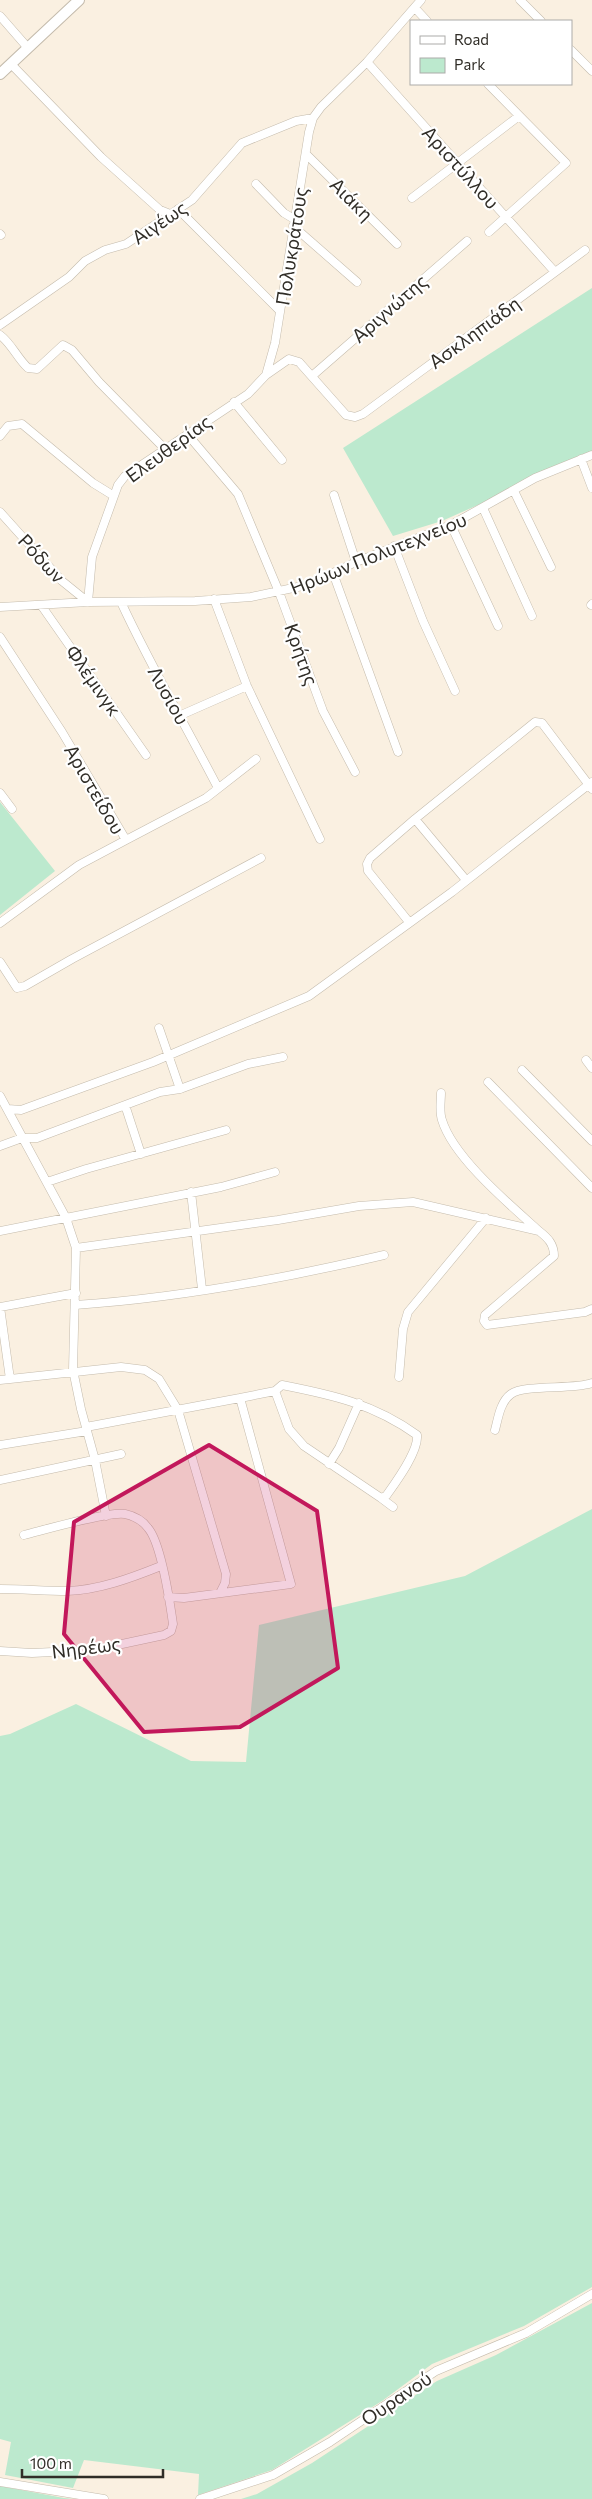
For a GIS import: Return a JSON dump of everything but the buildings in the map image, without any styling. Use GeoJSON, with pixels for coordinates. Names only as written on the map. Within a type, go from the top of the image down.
{"type":"FeatureCollection","features":[{"type":"Feature","properties":{"kind":"street"},"geometry":{"type":"LineString","coordinates":[[0,74],[79,0]]}},
{"type":"Feature","properties":{"kind":"street"},"geometry":{"type":"LineString","coordinates":[[313,118],[367,62],[421,0]]}},
{"type":"Feature","properties":{"kind":"street"},"geometry":{"type":"LineString","coordinates":[[520,0],[541,20]]}},
{"type":"Feature","properties":{"kind":"street"},"geometry":{"type":"LineString","coordinates":[[414,8],[426,20]]}},
{"type":"Feature","properties":{"kind":"street"},"geometry":{"type":"LineString","coordinates":[[0,16],[28,48]]}},
{"type":"Feature","properties":{"kind":"street"},"geometry":{"type":"LineString","coordinates":[[572,51],[592,71]]}},
{"type":"Feature","properties":{"kind":"street","name":"Αριστύλλου"},"geometry":{"type":"LineString","coordinates":[[367,62],[556,272]]}},
{"type":"Feature","properties":{"kind":"street"},"geometry":{"type":"LineString","coordinates":[[11,64],[101,157],[160,210],[170,214]]}},
{"type":"Feature","properties":{"kind":"street"},"geometry":{"type":"LineString","coordinates":[[489,85],[566,163],[489,232]]}},
{"type":"Feature","properties":{"kind":"street"},"geometry":{"type":"LineString","coordinates":[[412,198],[459,164],[519,116]]}},
{"type":"Feature","properties":{"kind":"street","name":"Πολυκράτους"},"geometry":{"type":"LineString","coordinates":[[266,375],[275,343],[313,118]]}},
{"type":"Feature","properties":{"kind":"street","name":"Αιγέως"},"geometry":{"type":"LineString","coordinates":[[0,325],[70,277],[85,261],[105,250],[126,244],[178,209],[196,195],[242,143],[263,133],[313,118]]}},
{"type":"Feature","properties":{"kind":"street","name":"Αιάκη"},"geometry":{"type":"LineString","coordinates":[[306,154],[398,244]]}},
{"type":"Feature","properties":{"kind":"street"},"geometry":{"type":"LineString","coordinates":[[256,184],[294,223],[357,282]]}},
{"type":"Feature","properties":{"kind":"street"},"geometry":{"type":"LineString","coordinates":[[178,209],[280,311]]}},
{"type":"Feature","properties":{"kind":"street","name":"Αριγνώτης"},"geometry":{"type":"LineString","coordinates":[[312,376],[467,241]]}},
{"type":"Feature","properties":{"kind":"street","name":"Ασκληπιάδη"},"geometry":{"type":"LineString","coordinates":[[312,376],[346,415],[355,417],[363,414],[585,250]]}},
{"type":"Feature","properties":{"kind":"street"},"geometry":{"type":"LineString","coordinates":[[0,335],[8,341],[17,358],[28,368],[37,369],[63,345],[72,350],[166,450]]}},
{"type":"Feature","properties":{"kind":"street","name":"Ελευθερίας"},"geometry":{"type":"LineString","coordinates":[[88,602],[92,557],[118,486],[125,476],[253,390],[266,375],[289,359],[299,362],[312,376]]}},
{"type":"Feature","properties":{"kind":"street"},"geometry":{"type":"LineString","coordinates":[[234,402],[282,460]]}},
{"type":"Feature","properties":{"kind":"street"},"geometry":{"type":"LineString","coordinates":[[0,436],[8,426],[22,424],[94,483],[114,496]]}},
{"type":"Feature","properties":{"kind":"street","name":"Κρήτης"},"geometry":{"type":"LineString","coordinates":[[188,435],[238,494],[280,592],[323,711],[355,772]]}},
{"type":"Feature","properties":{"kind":"street","name":"Ηρώων Πολυτεχνείου"},"geometry":{"type":"LineString","coordinates":[[0,607],[88,602],[252,597],[308,585],[394,546],[451,525],[551,471],[592,455]]}},
{"type":"Feature","properties":{"kind":"street"},"geometry":{"type":"LineString","coordinates":[[581,459],[592,488]]}},
{"type":"Feature","properties":{"kind":"street"},"geometry":{"type":"LineString","coordinates":[[514,490],[551,567]]}},
{"type":"Feature","properties":{"kind":"street"},"geometry":{"type":"LineString","coordinates":[[334,495],[356,562]]}},
{"type":"Feature","properties":{"kind":"street"},"geometry":{"type":"LineString","coordinates":[[484,508],[532,616]]}},
{"type":"Feature","properties":{"kind":"street","name":"Ρόδων"},"geometry":{"type":"LineString","coordinates":[[0,512],[62,582],[88,602]]}},
{"type":"Feature","properties":{"kind":"street"},"geometry":{"type":"LineString","coordinates":[[451,525],[498,626]]}},
{"type":"Feature","properties":{"kind":"street"},"geometry":{"type":"LineString","coordinates":[[394,546],[423,621],[455,691]]}},
{"type":"Feature","properties":{"kind":"street"},"geometry":{"type":"LineString","coordinates":[[332,573],[398,752]]}},
{"type":"Feature","properties":{"kind":"street"},"geometry":{"type":"LineString","coordinates":[[214,599],[247,686],[320,839]]}},
{"type":"Feature","properties":{"kind":"street","name":"Λυσίου"},"geometry":{"type":"LineString","coordinates":[[121,602],[139,641],[181,715],[218,788]]}},
{"type":"Feature","properties":{"kind":"street","name":"Φλέμινγκ"},"geometry":{"type":"LineString","coordinates":[[41,605],[146,756]]}},
{"type":"Feature","properties":{"kind":"street","name":"Αριστείδου"},"geometry":{"type":"LineString","coordinates":[[0,637],[62,732],[126,840],[79,865],[0,923]]}},
{"type":"Feature","properties":{"kind":"street"},"geometry":{"type":"LineString","coordinates":[[181,715],[247,686]]}},
{"type":"Feature","properties":{"kind":"street"},"geometry":{"type":"LineString","coordinates":[[8,1109],[21,1110],[167,1057],[309,996],[466,880],[591,785],[542,723],[535,722],[370,858],[366,864],[368,871],[409,922]]}},
{"type":"Feature","properties":{"kind":"street"},"geometry":{"type":"LineString","coordinates":[[126,840],[194,806],[256,759]]}},
{"type":"Feature","properties":{"kind":"street"},"geometry":{"type":"LineString","coordinates":[[0,793],[12,809]]}},
{"type":"Feature","properties":{"kind":"street"},"geometry":{"type":"LineString","coordinates":[[415,819],[466,880]]}},
{"type":"Feature","properties":{"kind":"street"},"geometry":{"type":"LineString","coordinates":[[0,962],[11,983],[17,988],[25,986],[261,858]]}},
{"type":"Feature","properties":{"kind":"street"},"geometry":{"type":"LineString","coordinates":[[159,1028],[167,1057],[180,1089]]}},
{"type":"Feature","properties":{"kind":"street"},"geometry":{"type":"LineString","coordinates":[[0,1146],[22,1138],[37,1138],[160,1092],[180,1089],[230,1069],[283,1057]]}},
{"type":"Feature","properties":{"kind":"street"},"geometry":{"type":"LineString","coordinates":[[586,1060],[592,1068]]}},
{"type":"Feature","properties":{"kind":"street"},"geometry":{"type":"LineString","coordinates":[[522,1070],[592,1142]]}},
{"type":"Feature","properties":{"kind":"street"},"geometry":{"type":"LineString","coordinates":[[488,1082],[592,1188]]}},
{"type":"Feature","properties":{"kind":"street"},"geometry":{"type":"LineString","coordinates":[[441,1093],[441,1119],[454,1144],[484,1179],[539,1231],[549,1238],[554,1248],[554,1256],[485,1315],[484,1321],[487,1325],[492,1325],[585,1312],[592,1309]]}},
{"type":"Feature","properties":{"kind":"street"},"geometry":{"type":"LineString","coordinates":[[0,1096],[66,1218],[76,1248],[73,1370],[95,1460],[106,1516]]}},
{"type":"Feature","properties":{"kind":"street"},"geometry":{"type":"LineString","coordinates":[[125,1105],[141,1154]]}},
{"type":"Feature","properties":{"kind":"street"},"geometry":{"type":"LineString","coordinates":[[47,1182],[226,1130]]}},
{"type":"Feature","properties":{"kind":"street"},"geometry":{"type":"LineString","coordinates":[[0,1231],[221,1187],[275,1172]]}},
{"type":"Feature","properties":{"kind":"street"},"geometry":{"type":"LineString","coordinates":[[191,1192],[202,1289]]}},
{"type":"Feature","properties":{"kind":"street"},"geometry":{"type":"LineString","coordinates":[[76,1248],[197,1232],[359,1206],[414,1202],[539,1231]]}},
{"type":"Feature","properties":{"kind":"street"},"geometry":{"type":"LineString","coordinates":[[399,1377],[402,1329],[408,1312],[486,1218]]}},
{"type":"Feature","properties":{"kind":"street"},"geometry":{"type":"LineString","coordinates":[[75,1305],[142,1301],[202,1289],[262,1282],[384,1255]]}},
{"type":"Feature","properties":{"kind":"street"},"geometry":{"type":"LineString","coordinates":[[10,1379],[0,1307],[76,1293]]}},
{"type":"Feature","properties":{"kind":"street"},"geometry":{"type":"LineString","coordinates":[[0,1380],[73,1370],[121,1367],[145,1370],[159,1379],[178,1410],[226,1574],[226,1583],[220,1593]]}},
{"type":"Feature","properties":{"kind":"street"},"geometry":{"type":"LineString","coordinates":[[495,1430],[504,1403],[510,1394],[543,1388],[592,1384]]}},
{"type":"Feature","properties":{"kind":"street"},"geometry":{"type":"LineString","coordinates":[[0,1445],[240,1398],[274,1390],[282,1385],[339,1396],[359,1403],[388,1416],[417,1435],[418,1441],[414,1450],[393,1486],[386,1496],[381,1498]]}},
{"type":"Feature","properties":{"kind":"street"},"geometry":{"type":"LineString","coordinates":[[274,1390],[289,1429],[304,1446],[393,1507]]}},
{"type":"Feature","properties":{"kind":"street"},"geometry":{"type":"LineString","coordinates":[[24,1535],[106,1516],[124,1514],[149,1528],[155,1542],[168,1597],[184,1598],[292,1584],[240,1398]]}},
{"type":"Feature","properties":{"kind":"street"},"geometry":{"type":"LineString","coordinates":[[329,1464],[339,1448],[359,1403]]}},
{"type":"Feature","properties":{"kind":"street"},"geometry":{"type":"LineString","coordinates":[[0,1480],[121,1454]]}},
{"type":"Feature","properties":{"kind":"street"},"geometry":{"type":"LineString","coordinates":[[0,1589],[67,1591],[131,1578],[161,1566]]}},
{"type":"Feature","properties":{"kind":"street","name":"Νηρέως"},"geometry":{"type":"LineString","coordinates":[[0,1651],[32,1653],[94,1650],[171,1631],[173,1624],[168,1597]]}},
{"type":"Feature","properties":{"kind":"street","name":"Ουρανού"},"geometry":{"type":"LineString","coordinates":[[200,2499],[273,2475],[330,2442],[436,2370],[526,2333],[592,2294]]}},
{"type":"Feature","properties":{"kind":"street"},"geometry":{"type":"LineString","coordinates":[[0,2482],[104,2499]]}},
{"type":"Feature","properties":{"kind":"highlighted area"},"geometry":{"type":"Polygon","coordinates":[[[209,1445],[317,1511],[338,1668],[240,1727],[144,1732],[64,1634],[74,1522],[209,1445]]]}},
{"type":"Feature","properties":{"kind":"green space"},"geometry":{"type":"Polygon","coordinates":[[[592,288],[592,454],[442,521],[393,536],[343,448],[592,288]]]}},
{"type":"Feature","properties":{"kind":"green space"},"geometry":{"type":"Polygon","coordinates":[[[0,802],[55,871],[0,915],[0,802]]]}},
{"type":"Feature","properties":{"kind":"green space"},"geometry":{"type":"Polygon","coordinates":[[[592,1509],[592,2287],[524,2326],[432,2364],[382,2401],[272,2470],[198,2495],[199,2474],[84,2460],[73,2488],[5,2475],[11,2442],[0,2439],[0,1736],[10,1734],[76,1704],[191,1761],[246,1762],[259,1625],[465,1576],[592,1509]]]}},
{"type":"Feature","properties":{"kind":"green space"},"geometry":{"type":"Polygon","coordinates":[[[592,2303],[592,2499],[241,2499],[257,2494],[312,2463],[437,2381],[496,2355],[592,2303]]]}},
{"type":"Feature","properties":{"kind":"green space"},"geometry":{"type":"Polygon","coordinates":[[[0,2486],[64,2498],[74,2499],[0,2499],[0,2486]]]}}]}
